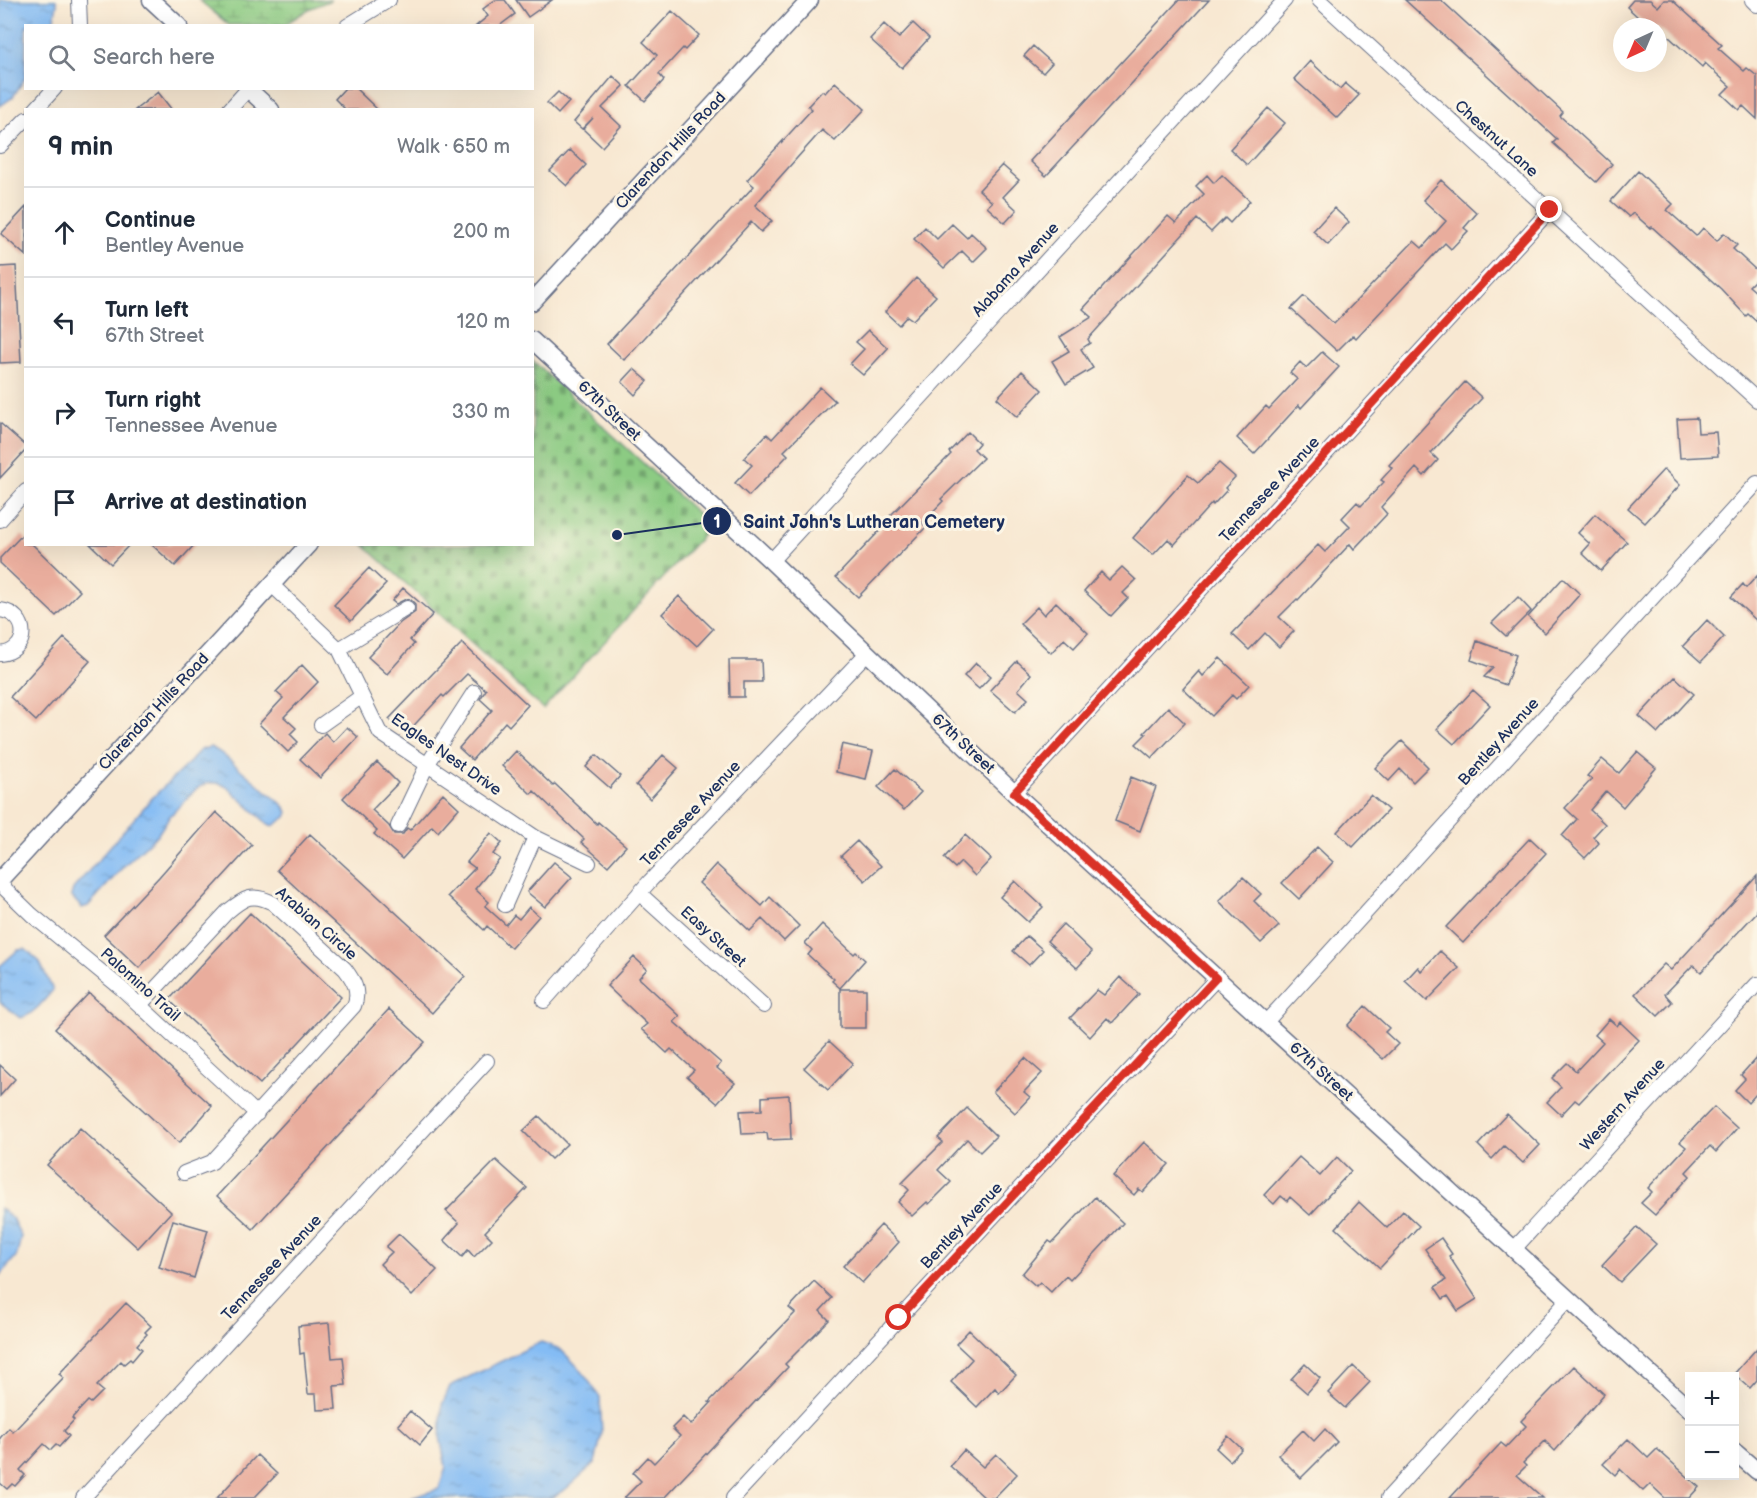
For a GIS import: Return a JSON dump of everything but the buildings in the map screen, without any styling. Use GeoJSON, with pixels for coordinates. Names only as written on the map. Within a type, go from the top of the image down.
{"type":"FeatureCollection","features":[{"type":"Feature","properties":{"kind":"street"},"geometry":{"type":"LineString","coordinates":[[79,0],[80,24]]}},
{"type":"Feature","properties":{"kind":"street"},"geometry":{"type":"LineString","coordinates":[[151,0],[176,24]]}},
{"type":"Feature","properties":{"kind":"street"},"geometry":{"type":"LineString","coordinates":[[350,24],[389,0]]}},
{"type":"Feature","properties":{"kind":"street","name":"Clarendon Hills Road"},"geometry":{"type":"LineString","coordinates":[[534,300],[810,0]]}},
{"type":"Feature","properties":{"kind":"street","name":"Alabama Avenue"},"geometry":{"type":"LineString","coordinates":[[771,561],[1285,0]]}},
{"type":"Feature","properties":{"kind":"street","name":"Chestnut Lane"},"geometry":{"type":"LineString","coordinates":[[1320,0],[1757,400]]}},
{"type":"Feature","properties":{"kind":"street"},"geometry":{"type":"LineString","coordinates":[[1752,0],[1757,5]]}},
{"type":"Feature","properties":{"kind":"street"},"geometry":{"type":"LineString","coordinates":[[37,108],[53,90]]}},
{"type":"Feature","properties":{"kind":"street"},"geometry":{"type":"LineString","coordinates":[[231,108],[247,90]]}},
{"type":"Feature","properties":{"kind":"street"},"geometry":{"type":"LineString","coordinates":[[249,90],[269,108]]}},
{"type":"Feature","properties":{"kind":"street"},"geometry":{"type":"LineString","coordinates":[[0,146],[24,121]]}},
{"type":"Feature","properties":{"kind":"street","name":"Tennessee Avenue"},"geometry":{"type":"LineString","coordinates":[[1014,793],[1550,210]]}},
{"type":"Feature","properties":{"kind":"street","name":"67th Street"},"geometry":{"type":"LineString","coordinates":[[534,342],[771,561],[1014,793],[1685,1406]]}},
{"type":"Feature","properties":{"kind":"street","name":"Bentley Avenue"},"geometry":{"type":"LineString","coordinates":[[1266,1022],[1757,483]]}},
{"type":"Feature","properties":{"kind":"street"},"geometry":{"type":"LineString","coordinates":[[0,520],[24,493]]}},
{"type":"Feature","properties":{"kind":"street","name":"Clarendon Hills Road"},"geometry":{"type":"LineString","coordinates":[[0,882],[307,546]]}},
{"type":"Feature","properties":{"kind":"street","name":"Eagles Nest Drive"},"geometry":{"type":"LineString","coordinates":[[272,585],[339,649],[380,733],[534,837],[589,863]]}},
{"type":"Feature","properties":{"kind":"street"},"geometry":{"type":"LineString","coordinates":[[339,649],[407,608]]}},
{"type":"Feature","properties":{"kind":"street"},"geometry":{"type":"LineString","coordinates":[[0,610],[8,611],[15,616],[21,622],[23,631],[22,640],[17,647],[10,652],[0,654]]}},
{"type":"Feature","properties":{"kind":"street","name":"Tennessee Avenue"},"geometry":{"type":"LineString","coordinates":[[544,1001],[639,893],[867,653]]}},
{"type":"Feature","properties":{"kind":"street"},"geometry":{"type":"LineString","coordinates":[[398,826],[427,765],[474,692]]}},
{"type":"Feature","properties":{"kind":"street"},"geometry":{"type":"LineString","coordinates":[[321,725],[362,696]]}},
{"type":"Feature","properties":{"kind":"street"},"geometry":{"type":"LineString","coordinates":[[505,905],[534,837]]}},
{"type":"Feature","properties":{"kind":"street","name":"Palomino Trail"},"geometry":{"type":"LineString","coordinates":[[0,882],[32,915],[140,1005],[257,1114]]}},
{"type":"Feature","properties":{"kind":"street","name":"Easy Street"},"geometry":{"type":"LineString","coordinates":[[639,893],[764,1006]]}},
{"type":"Feature","properties":{"kind":"street","name":"Arabian Circle"},"geometry":{"type":"LineString","coordinates":[[140,1005],[227,912],[240,901],[251,897],[261,897],[273,903],[345,969],[357,989],[354,1006],[212,1162],[184,1173]]}},
{"type":"Feature","properties":{"kind":"street","name":"Bentley Avenue"},"geometry":{"type":"LineString","coordinates":[[734,1498],[1052,1152],[1216,978]]}},
{"type":"Feature","properties":{"kind":"street","name":"Western Avenue"},"geometry":{"type":"LineString","coordinates":[[1514,1249],[1757,984]]}},
{"type":"Feature","properties":{"kind":"street","name":"Tennessee Avenue"},"geometry":{"type":"LineString","coordinates":[[83,1498],[487,1061]]}},
{"type":"Feature","properties":{"kind":"street"},"geometry":{"type":"LineString","coordinates":[[1388,1498],[1569,1299]]}},
{"type":"Feature","properties":{"kind":"street"},"geometry":{"type":"LineString","coordinates":[[1739,1455],[1757,1471]]}},
{"type":"Feature","properties":{"kind":"green space"},"geometry":{"type":"Polygon","coordinates":[[[199,0],[331,0],[309,9],[286,24],[228,24],[199,0]]]}},
{"type":"Feature","properties":{"kind":"green space"},"geometry":{"type":"Polygon","coordinates":[[[534,362],[711,526],[543,709],[365,546],[534,546],[534,362]]]}},
{"type":"Feature","properties":{"kind":"water"},"geometry":{"type":"Polygon","coordinates":[[[0,0],[56,0],[53,24],[24,24],[24,80],[13,97],[0,106],[0,0]]]}},
{"type":"Feature","properties":{"kind":"water"},"geometry":{"type":"Polygon","coordinates":[[[211,747],[283,805],[288,812],[286,817],[273,826],[268,824],[227,787],[219,783],[207,783],[197,788],[169,817],[158,834],[125,865],[88,906],[82,908],[71,896],[73,889],[153,797],[200,750],[211,747]]]}},
{"type":"Feature","properties":{"kind":"water"},"geometry":{"type":"Polygon","coordinates":[[[25,949],[39,961],[53,990],[34,1010],[20,1018],[0,1002],[0,966],[18,950],[25,949]]]}},
{"type":"Feature","properties":{"kind":"water"},"geometry":{"type":"Polygon","coordinates":[[[0,1208],[12,1218],[21,1236],[17,1255],[0,1276],[0,1208]]]}},
{"type":"Feature","properties":{"kind":"water"},"geometry":{"type":"Polygon","coordinates":[[[541,1342],[560,1349],[581,1370],[600,1397],[602,1433],[595,1463],[566,1489],[551,1498],[411,1498],[439,1489],[446,1467],[440,1437],[442,1405],[450,1386],[541,1342]]]}},
{"type":"Feature","properties":{"kind":"place","name":"Saint John's Lutheran Cemetery"},"geometry":{"type":"Point","coordinates":[617,535]}},
{"type":"Feature","properties":{"kind":"route"},"geometry":{"type":"LineString","coordinates":[[899,1318],[1216,978],[1014,793],[1550,210]]}}]}
